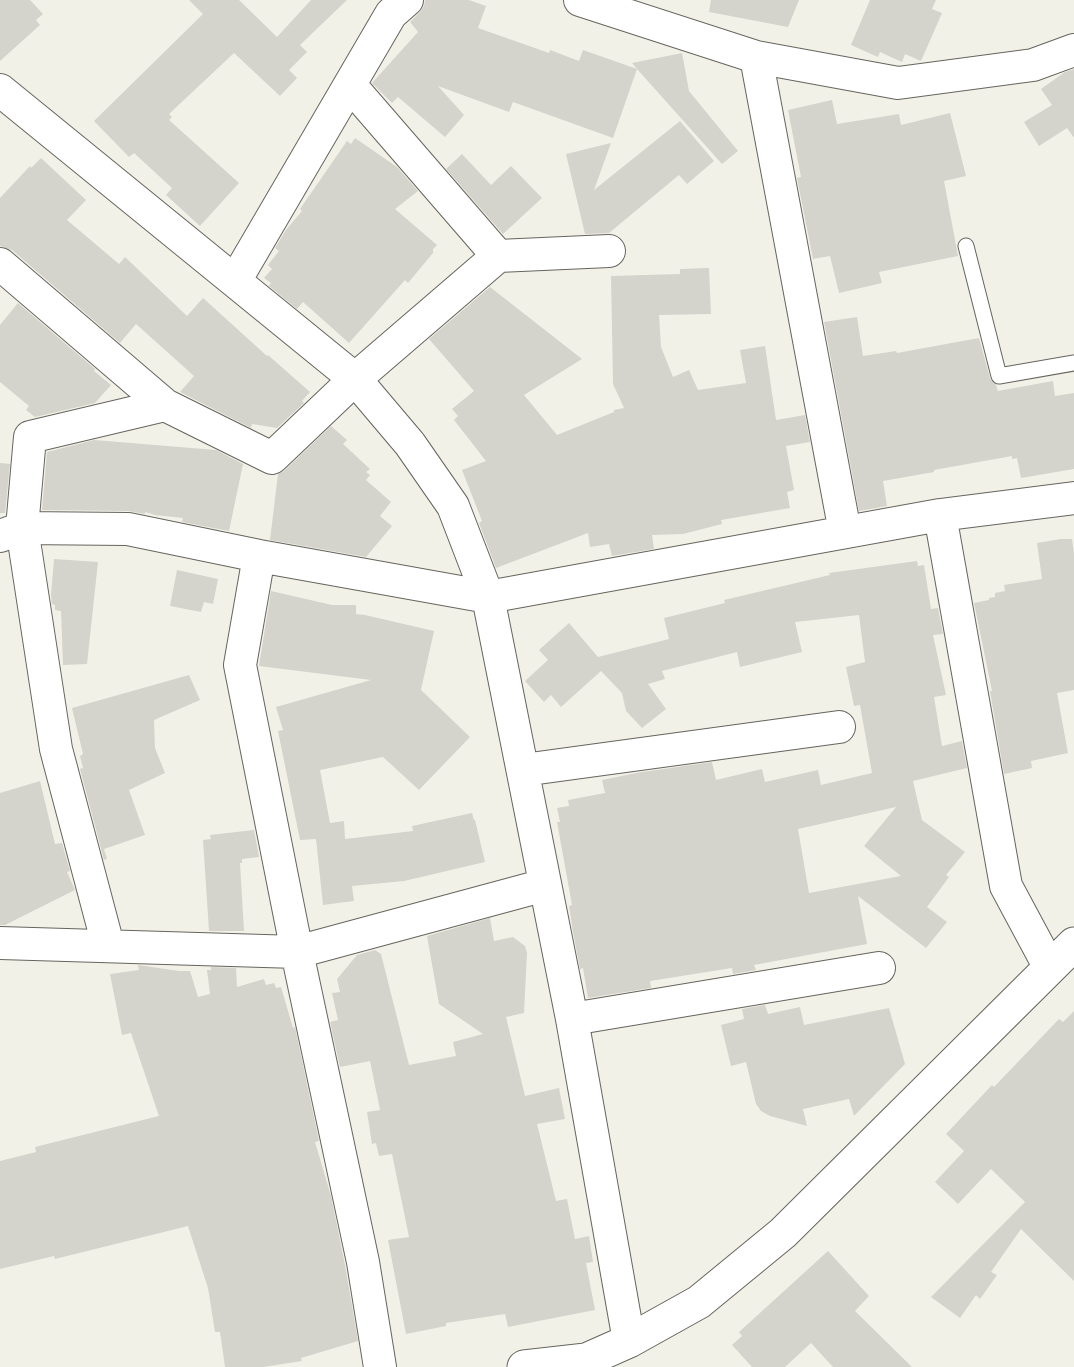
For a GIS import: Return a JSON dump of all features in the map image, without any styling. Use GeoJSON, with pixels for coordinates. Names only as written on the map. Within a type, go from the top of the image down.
{"type":"FeatureCollection","features":[{"type":"Feature","properties":{"kind":"street"},"geometry":{"type":"LineString","coordinates":[[235,281],[391,15],[407,0]]}},
{"type":"Feature","properties":{"kind":"street"},"geometry":{"type":"LineString","coordinates":[[580,0],[756,57],[898,83],[1033,65],[1074,50]]}},
{"type":"Feature","properties":{"kind":"street"},"geometry":{"type":"LineString","coordinates":[[756,57],[845,532]]}},
{"type":"Feature","properties":{"kind":"street"},"geometry":{"type":"LineString","coordinates":[[350,85],[498,256]]}},
{"type":"Feature","properties":{"kind":"street"},"geometry":{"type":"LineString","coordinates":[[0,90],[355,379],[410,444],[453,506],[488,597],[572,1019],[629,1341]]}},
{"type":"Feature","properties":{"kind":"street"},"geometry":{"type":"LineString","coordinates":[[0,264],[165,405],[272,458],[355,379],[498,256],[609,251]]}},
{"type":"Feature","properties":{"kind":"street"},"geometry":{"type":"LineString","coordinates":[[108,945],[56,749],[11,532],[30,437],[165,405]]}},
{"type":"Feature","properties":{"kind":"street"},"geometry":{"type":"LineString","coordinates":[[11,532],[128,529],[259,556],[488,597],[940,515],[1074,498]]}},
{"type":"Feature","properties":{"kind":"street"},"geometry":{"type":"LineString","coordinates":[[940,515],[1006,886],[1050,968]]}},
{"type":"Feature","properties":{"kind":"street"},"geometry":{"type":"LineString","coordinates":[[259,556],[240,665],[297,952],[363,1262],[380,1367]]}},
{"type":"Feature","properties":{"kind":"street"},"geometry":{"type":"LineString","coordinates":[[523,770],[839,727]]}},
{"type":"Feature","properties":{"kind":"street"},"geometry":{"type":"LineString","coordinates":[[0,943],[297,952],[545,885]]}},
{"type":"Feature","properties":{"kind":"street"},"geometry":{"type":"LineString","coordinates":[[524,1367],[586,1363],[699,1302],[783,1233],[1074,944]]}},
{"type":"Feature","properties":{"kind":"street"},"geometry":{"type":"LineString","coordinates":[[572,1019],[879,968]]}},
{"type":"Feature","properties":{"kind":"lane"},"geometry":{"type":"LineString","coordinates":[[966,246],[999,376],[1074,363]]}},
{"type":"Feature","properties":{"kind":"building"},"geometry":{"type":"Polygon","coordinates":[[[0,0],[30,0],[43,14],[36,20],[40,25],[0,61],[0,0]]]}},
{"type":"Feature","properties":{"kind":"building"},"geometry":{"type":"Polygon","coordinates":[[[189,0],[239,0],[277,37],[311,0],[347,0],[300,45],[307,52],[289,70],[297,78],[280,96],[234,53],[169,114],[172,117],[169,120],[239,183],[200,226],[166,195],[172,188],[134,153],[129,157],[94,121],[203,14],[189,0]]]}},
{"type":"Feature","properties":{"kind":"building"},"geometry":{"type":"Polygon","coordinates":[[[425,0],[469,0],[486,6],[478,28],[579,61],[583,50],[637,69],[613,138],[513,102],[509,112],[438,86],[464,115],[445,137],[398,97],[392,103],[372,83],[418,32],[410,22],[424,6],[425,0]]]}},
{"type":"Feature","properties":{"kind":"building"},"geometry":{"type":"Polygon","coordinates":[[[711,0],[799,0],[788,27],[709,12],[711,0]]]}},
{"type":"Feature","properties":{"kind":"building"},"geometry":{"type":"Polygon","coordinates":[[[870,0],[936,0],[932,9],[942,13],[921,61],[905,54],[902,62],[880,52],[878,57],[851,45],[870,0]]]}},
{"type":"Feature","properties":{"kind":"building"},"geometry":{"type":"Polygon","coordinates":[[[682,53],[689,91],[738,151],[722,164],[632,63],[682,53]]]}},
{"type":"Feature","properties":{"kind":"building"},"geometry":{"type":"Polygon","coordinates":[[[1074,69],[1074,138],[1067,128],[1039,146],[1024,122],[1052,105],[1041,89],[1065,72],[1074,69]]]}},
{"type":"Feature","properties":{"kind":"building"},"geometry":{"type":"Polygon","coordinates":[[[832,100],[837,124],[899,114],[901,125],[950,113],[966,176],[944,181],[958,256],[879,272],[882,283],[839,293],[830,256],[813,259],[797,178],[801,177],[788,110],[832,100]]]}},
{"type":"Feature","properties":{"kind":"building"},"geometry":{"type":"Polygon","coordinates":[[[680,121],[714,161],[687,184],[679,175],[609,233],[585,234],[566,154],[611,143],[594,190],[680,121]]]}},
{"type":"Feature","properties":{"kind":"building"},"geometry":{"type":"Polygon","coordinates":[[[355,138],[397,167],[418,191],[395,209],[437,245],[408,283],[405,280],[349,343],[303,302],[297,309],[269,286],[271,283],[264,278],[272,269],[268,265],[279,251],[275,248],[286,230],[302,211],[300,209],[347,141],[351,144],[355,138]]]}},
{"type":"Feature","properties":{"kind":"building"},"geometry":{"type":"Polygon","coordinates":[[[462,154],[491,185],[511,166],[542,198],[503,234],[446,169],[462,154]]]}},
{"type":"Feature","properties":{"kind":"building"},"geometry":{"type":"Polygon","coordinates":[[[41,158],[86,200],[67,220],[119,264],[125,257],[187,316],[203,298],[310,392],[302,401],[304,403],[277,428],[252,424],[251,428],[180,392],[194,376],[136,324],[120,343],[12,250],[0,246],[0,198],[30,166],[31,168],[41,158]]]}},
{"type":"Feature","properties":{"kind":"building"},"geometry":{"type":"Polygon","coordinates":[[[709,268],[711,314],[659,315],[661,347],[673,377],[689,370],[698,390],[746,383],[740,350],[765,346],[776,420],[805,415],[810,442],[786,446],[794,490],[787,492],[790,508],[721,520],[722,524],[683,534],[652,535],[654,549],[612,556],[609,544],[590,547],[588,533],[496,568],[479,523],[482,521],[462,470],[486,461],[454,420],[458,416],[452,409],[474,391],[429,339],[490,287],[582,359],[524,395],[557,435],[614,412],[614,410],[624,408],[613,384],[611,276],[680,274],[680,269],[709,268]]]}},
{"type":"Feature","properties":{"kind":"building"},"geometry":{"type":"Polygon","coordinates":[[[18,303],[111,385],[95,403],[35,417],[26,410],[29,406],[0,382],[0,325],[18,303]]]}},
{"type":"Feature","properties":{"kind":"building"},"geometry":{"type":"Polygon","coordinates":[[[857,317],[863,356],[896,351],[897,353],[979,338],[990,378],[998,391],[1053,381],[1055,396],[1074,393],[1074,469],[1021,478],[1017,458],[1012,459],[1012,456],[934,470],[934,472],[883,481],[887,506],[859,511],[824,322],[857,317]]]}},
{"type":"Feature","properties":{"kind":"building"},"geometry":{"type":"Polygon","coordinates":[[[331,426],[347,440],[343,444],[370,469],[366,472],[370,475],[366,480],[391,502],[380,516],[392,526],[366,557],[270,540],[278,474],[284,471],[331,426]]]}},
{"type":"Feature","properties":{"kind":"building"},"geometry":{"type":"Polygon","coordinates":[[[94,440],[216,450],[243,464],[229,531],[182,522],[183,518],[145,512],[145,514],[128,511],[42,510],[47,452],[94,440]]]}},
{"type":"Feature","properties":{"kind":"building"},"geometry":{"type":"Polygon","coordinates":[[[0,463],[10,464],[5,513],[0,513],[0,463]]]}},
{"type":"Feature","properties":{"kind":"building"},"geometry":{"type":"Polygon","coordinates":[[[1072,539],[1074,553],[1074,690],[1057,693],[1068,753],[1031,761],[1032,768],[1004,774],[990,691],[992,691],[974,603],[989,600],[995,597],[995,593],[1005,591],[1004,585],[1042,579],[1037,543],[1072,539]]]}},
{"type":"Feature","properties":{"kind":"building"},"geometry":{"type":"Polygon","coordinates":[[[54,559],[98,562],[87,664],[63,665],[61,611],[55,610],[51,595],[54,559]]]}},
{"type":"Feature","properties":{"kind":"building"},"geometry":{"type":"Polygon","coordinates":[[[917,561],[918,566],[924,565],[931,609],[938,608],[943,634],[933,635],[946,695],[934,697],[942,746],[962,741],[967,768],[913,781],[922,820],[965,852],[946,875],[949,877],[927,907],[947,922],[926,948],[858,896],[867,944],[754,965],[756,970],[733,974],[732,968],[650,981],[651,988],[588,998],[573,932],[569,906],[572,905],[557,822],[560,822],[557,808],[569,806],[568,800],[605,793],[602,780],[712,762],[716,780],[762,769],[765,782],[818,770],[821,785],[872,773],[860,705],[854,706],[846,667],[865,662],[859,615],[795,622],[802,652],[740,667],[737,652],[662,671],[665,679],[648,684],[666,709],[642,728],[626,711],[622,693],[601,671],[561,707],[551,695],[544,702],[525,681],[548,660],[539,650],[569,623],[598,657],[669,639],[664,618],[725,603],[724,600],[830,575],[829,573],[917,561]],[[896,807],[798,829],[809,893],[901,876],[864,846],[896,807]]]}},
{"type":"Feature","properties":{"kind":"building"},"geometry":{"type":"Polygon","coordinates":[[[177,570],[218,579],[213,604],[204,602],[201,612],[170,606],[177,570]]]}},
{"type":"Feature","properties":{"kind":"building"},"geometry":{"type":"Polygon","coordinates":[[[271,591],[332,605],[356,605],[356,614],[434,631],[421,690],[470,737],[419,790],[383,757],[320,770],[330,823],[344,821],[345,839],[413,831],[412,826],[472,813],[485,862],[404,881],[352,886],[354,901],[323,905],[316,839],[300,840],[278,731],[283,730],[276,707],[371,680],[259,666],[271,591]]]}},
{"type":"Feature","properties":{"kind":"building"},"geometry":{"type":"Polygon","coordinates":[[[189,675],[200,700],[154,720],[155,748],[165,773],[129,790],[145,835],[104,849],[107,859],[104,860],[80,769],[83,768],[80,756],[83,754],[72,708],[189,675]]]}},
{"type":"Feature","properties":{"kind":"building"},"geometry":{"type":"Polygon","coordinates":[[[40,781],[55,844],[62,843],[70,871],[67,872],[75,890],[5,925],[0,925],[0,793],[40,781]]]}},
{"type":"Feature","properties":{"kind":"building"},"geometry":{"type":"Polygon","coordinates":[[[254,830],[259,857],[242,859],[240,863],[244,931],[209,931],[203,840],[211,839],[210,835],[254,830]]]}},
{"type":"Feature","properties":{"kind":"building"},"geometry":{"type":"Polygon","coordinates":[[[490,918],[494,941],[513,937],[525,946],[527,953],[524,1013],[506,1017],[525,1096],[559,1088],[565,1119],[537,1124],[556,1201],[567,1199],[575,1239],[589,1236],[593,1262],[586,1263],[595,1310],[508,1327],[505,1314],[446,1323],[446,1326],[406,1334],[388,1240],[409,1237],[392,1154],[379,1156],[376,1143],[372,1144],[367,1112],[380,1110],[370,1061],[340,1067],[330,1022],[338,1020],[332,993],[340,992],[337,979],[357,955],[375,950],[381,954],[409,1065],[456,1056],[453,1042],[483,1034],[439,1004],[427,936],[490,918]]]}},
{"type":"Feature","properties":{"kind":"building"},"geometry":{"type":"Polygon","coordinates":[[[138,965],[190,971],[198,997],[210,994],[207,970],[211,970],[211,967],[236,968],[237,987],[264,979],[266,985],[274,983],[276,988],[281,987],[293,1028],[295,1027],[319,1141],[315,1142],[331,1196],[358,1341],[301,1358],[302,1361],[263,1367],[225,1367],[220,1332],[215,1332],[208,1288],[188,1226],[55,1259],[54,1256],[0,1269],[0,1161],[36,1152],[35,1147],[159,1116],[131,1033],[122,1035],[110,974],[139,970],[138,965]]]}},
{"type":"Feature","properties":{"kind":"building"},"geometry":{"type":"Polygon","coordinates":[[[765,1005],[768,1014],[800,1007],[804,1025],[889,1008],[905,1064],[854,1116],[849,1099],[803,1109],[807,1126],[770,1116],[761,1111],[756,1104],[746,1062],[731,1066],[721,1025],[744,1019],[742,1009],[765,1005]]]}},
{"type":"Feature","properties":{"kind":"building"},"geometry":{"type":"Polygon","coordinates":[[[1074,1011],[1074,1281],[1021,1229],[991,1272],[997,1275],[980,1299],[976,1295],[960,1318],[931,1297],[1025,1202],[991,1169],[958,1204],[935,1182],[964,1151],[946,1134],[1059,1019],[1063,1022],[1074,1011]]]}},
{"type":"Feature","properties":{"kind":"building"},"geometry":{"type":"Polygon","coordinates":[[[828,1251],[869,1296],[855,1311],[912,1367],[833,1367],[811,1343],[785,1367],[752,1367],[732,1345],[742,1336],[739,1332],[828,1251]]]}}]}
